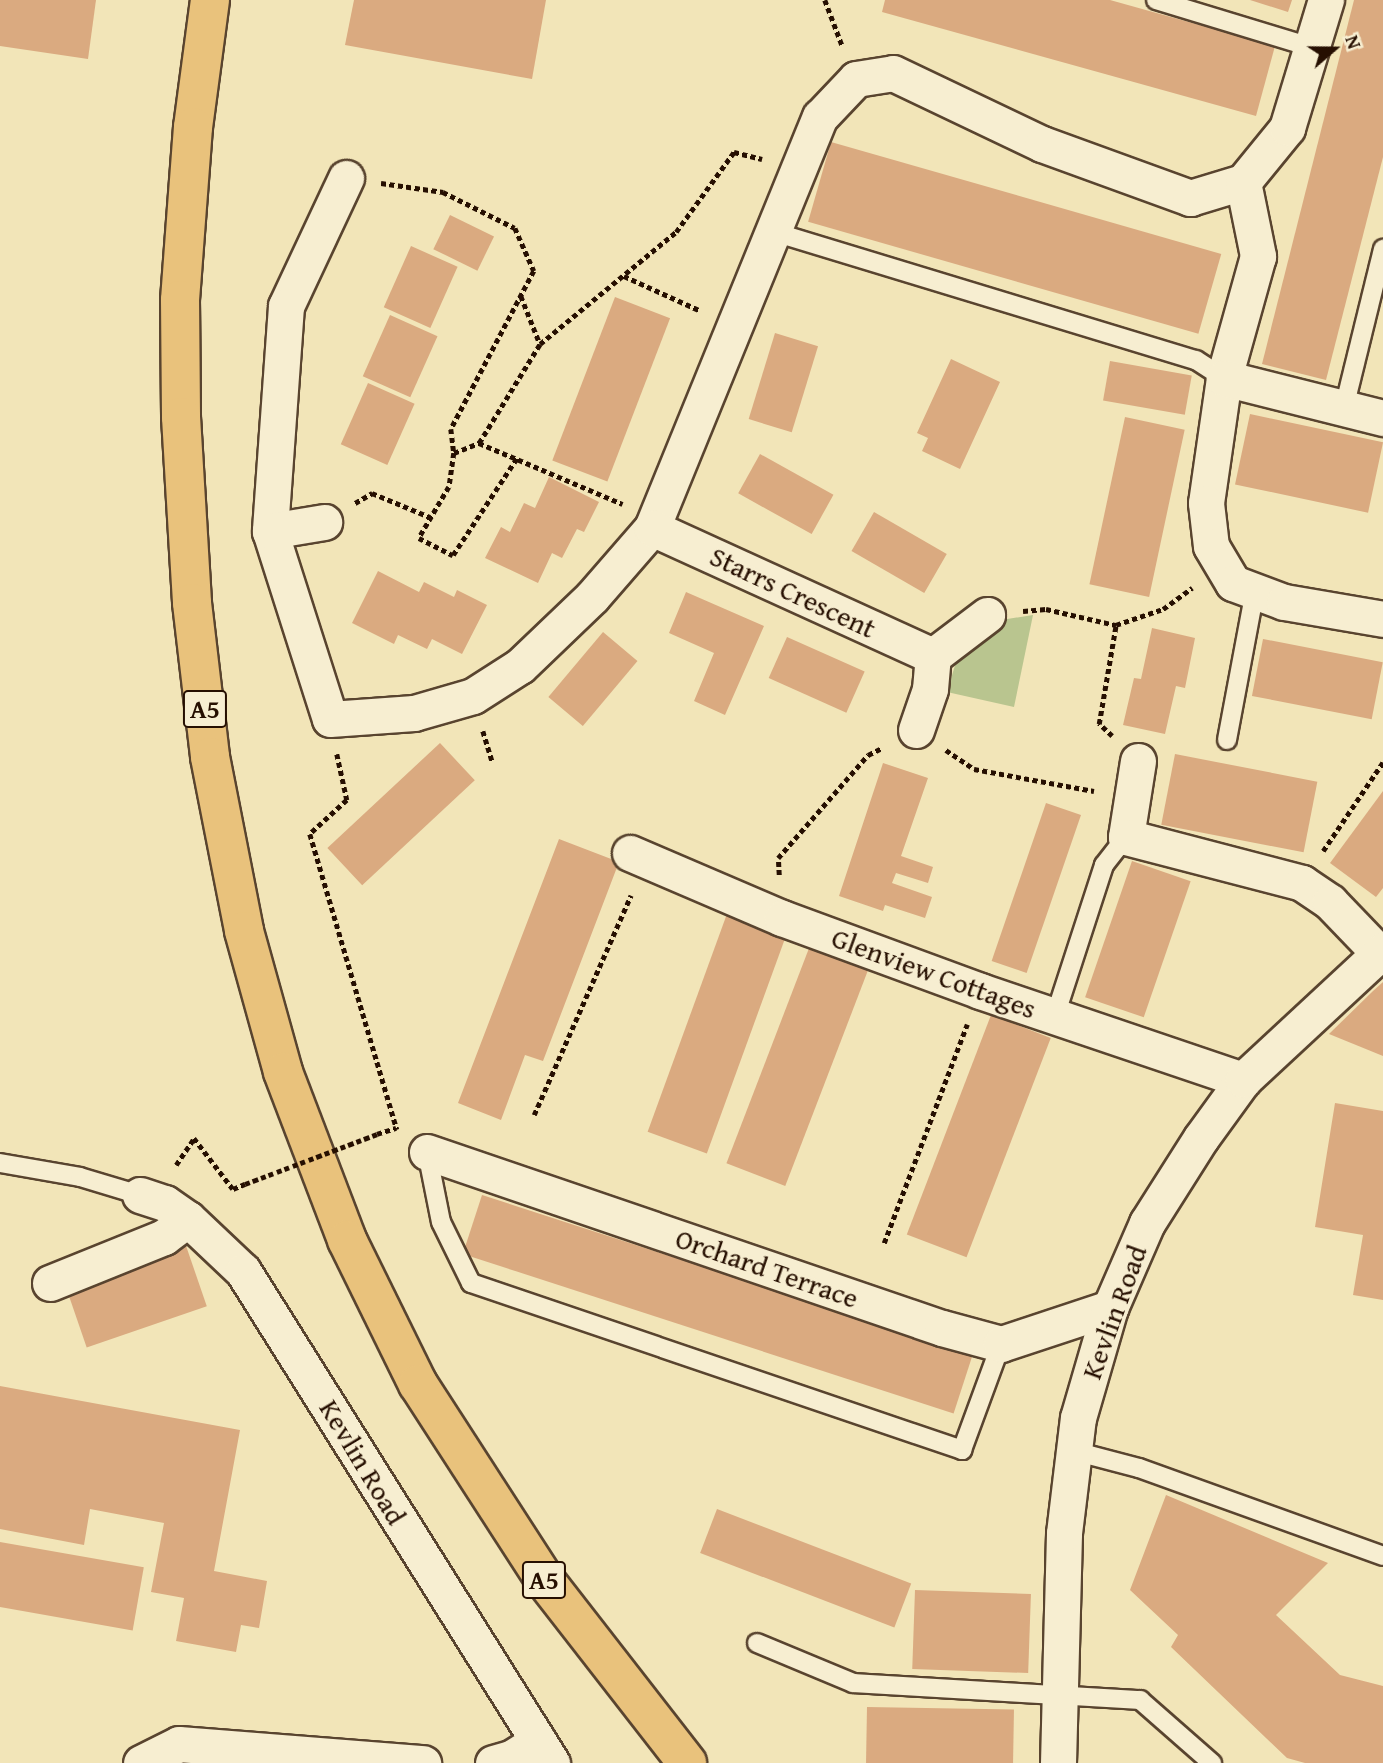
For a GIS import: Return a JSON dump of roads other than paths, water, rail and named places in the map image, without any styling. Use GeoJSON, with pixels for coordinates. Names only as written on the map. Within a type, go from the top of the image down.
{"type":"FeatureCollection","features":[{"type":"Feature","properties":{"kind":"highway","name":"A5"},"geometry":{"type":"LineString","coordinates":[[211,0],[193,127],[181,286],[181,417],[192,603],[210,757],[244,931],[283,1072],[347,1240],[418,1384],[544,1579],[687,1763]]}},
{"type":"Feature","properties":{"kind":"street"},"geometry":{"type":"LineString","coordinates":[[346,178],[286,306],[270,531],[330,719],[414,713],[473,696],[520,666],[592,597],[652,528],[820,117],[856,79],[893,73],[1042,144],[1190,198],[1242,182],[1287,128],[1314,48],[1326,0]]}},
{"type":"Feature","properties":{"kind":"street"},"geometry":{"type":"LineString","coordinates":[[1242,182],[1258,256],[1224,378],[1206,503],[1211,546],[1233,583],[1284,603],[1383,619]]}},
{"type":"Feature","properties":{"kind":"street"},"geometry":{"type":"LineString","coordinates":[[1224,378],[1383,418]]}},
{"type":"Feature","properties":{"kind":"street"},"geometry":{"type":"LineString","coordinates":[[270,531],[324,522]]}},
{"type":"Feature","properties":{"kind":"street","name":"Starrs Crescent"},"geometry":{"type":"LineString","coordinates":[[652,528],[931,672]]}},
{"type":"Feature","properties":{"kind":"street"},"geometry":{"type":"LineString","coordinates":[[916,730],[931,672],[987,615]]}},
{"type":"Feature","properties":{"kind":"street"},"geometry":{"type":"LineString","coordinates":[[1138,761],[1126,837],[1302,883],[1330,902],[1381,952]]}},
{"type":"Feature","properties":{"kind":"street","name":"Glenview Cottages"},"geometry":{"type":"LineString","coordinates":[[638,856],[782,918],[980,991],[1243,1080]]}},
{"type":"Feature","properties":{"kind":"street","name":"Kevlin Road"},"geometry":{"type":"LineString","coordinates":[[1058,1763],[1064,1533],[1078,1418],[1110,1308],[1147,1223],[1201,1138],[1243,1080],[1381,952]]}},
{"type":"Feature","properties":{"kind":"street","name":"Orchard Terrace"},"geometry":{"type":"LineString","coordinates":[[426,1152],[942,1328],[1000,1344]]}},
{"type":"Feature","properties":{"kind":"street"},"geometry":{"type":"LineString","coordinates":[[50,1283],[164,1237],[164,1206]]}},
{"type":"Feature","properties":{"kind":"street","name":"Kevlin Road"},"geometry":{"type":"LineString","coordinates":[[164,1206],[243,1270],[436,1582],[545,1752]]}},
{"type":"Feature","properties":{"kind":"street"},"geometry":{"type":"LineString","coordinates":[[1000,1344],[1110,1308]]}},
{"type":"Feature","properties":{"kind":"street"},"geometry":{"type":"LineString","coordinates":[[141,1763],[178,1744],[423,1763]]}},
{"type":"Feature","properties":{"kind":"street"},"geometry":{"type":"LineString","coordinates":[[493,1763],[545,1752]]}},
{"type":"Feature","properties":{"kind":"lane"},"geometry":{"type":"LineString","coordinates":[[1156,0],[1314,48]]}},
{"type":"Feature","properties":{"kind":"lane"},"geometry":{"type":"LineString","coordinates":[[774,232],[1196,360],[1224,378]]}},
{"type":"Feature","properties":{"kind":"lane"},"geometry":{"type":"LineString","coordinates":[[1344,408],[1383,249]]}},
{"type":"Feature","properties":{"kind":"lane"},"geometry":{"type":"LineString","coordinates":[[1227,740],[1255,592]]}},
{"type":"Feature","properties":{"kind":"lane"},"geometry":{"type":"LineString","coordinates":[[1055,1016],[1104,866],[1126,837]]}},
{"type":"Feature","properties":{"kind":"lane"},"geometry":{"type":"LineString","coordinates":[[426,1152],[441,1222],[471,1283],[962,1450],[1000,1344]]}},
{"type":"Feature","properties":{"kind":"lane"},"geometry":{"type":"LineString","coordinates":[[0,1163],[80,1177],[164,1206]]}},
{"type":"Feature","properties":{"kind":"lane"},"geometry":{"type":"LineString","coordinates":[[1074,1451],[1139,1468],[1383,1556]]}},
{"type":"Feature","properties":{"kind":"lane"},"geometry":{"type":"LineString","coordinates":[[757,1643],[853,1683],[1140,1700],[1212,1763]]}}]}
